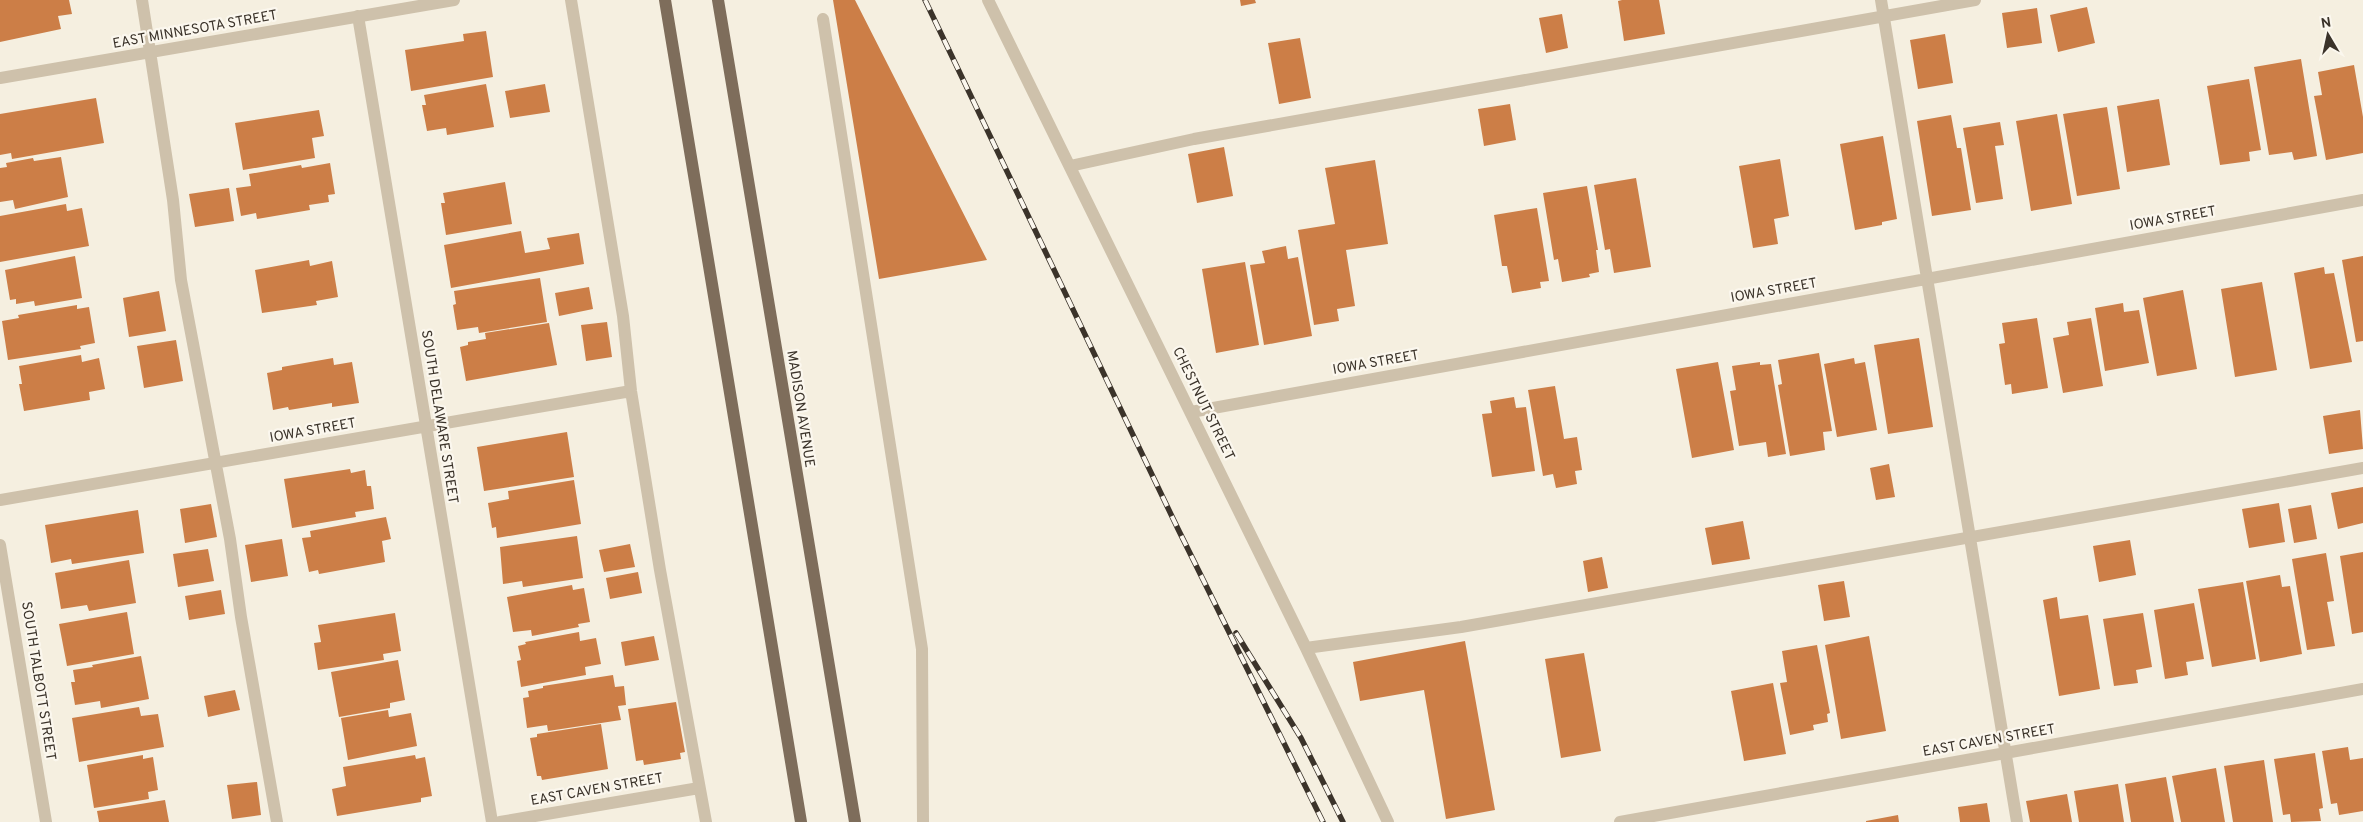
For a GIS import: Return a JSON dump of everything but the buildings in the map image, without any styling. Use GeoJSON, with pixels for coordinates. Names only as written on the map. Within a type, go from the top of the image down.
{"type":"FeatureCollection","features":[{"type":"Feature","properties":{"kind":"main road"},"geometry":{"type":"LineString","coordinates":[[665,0],[801,822]]}},
{"type":"Feature","properties":{"kind":"main road","name":"MADISON AVENUE"},"geometry":{"type":"LineString","coordinates":[[718,0],[803,518],[856,822]]}},
{"type":"Feature","properties":{"kind":"street"},"geometry":{"type":"LineString","coordinates":[[142,0],[173,200],[181,280],[216,463],[277,822]]}},
{"type":"Feature","properties":{"kind":"street","name":"EAST MINNESOTA STREET"},"geometry":{"type":"LineString","coordinates":[[0,78],[358,16],[383,6],[454,0]]}},
{"type":"Feature","properties":{"kind":"street"},"geometry":{"type":"LineString","coordinates":[[571,0],[622,316],[631,391],[706,822]]}},
{"type":"Feature","properties":{"kind":"street","name":"CHESTNUT STREET"},"geometry":{"type":"LineString","coordinates":[[988,0],[1306,648],[1388,822]]}},
{"type":"Feature","properties":{"kind":"street"},"geometry":{"type":"LineString","coordinates":[[1881,0],[2017,822]]}},
{"type":"Feature","properties":{"kind":"street"},"geometry":{"type":"LineString","coordinates":[[1070,166],[1194,139],[1975,0]]}},
{"type":"Feature","properties":{"kind":"street","name":"SOUTH DELAWARE STREET"},"geometry":{"type":"LineString","coordinates":[[358,16],[492,822]]}},
{"type":"Feature","properties":{"kind":"street"},"geometry":{"type":"LineString","coordinates":[[823,19],[922,649],[923,822]]}},
{"type":"Feature","properties":{"kind":"street","name":"IOWA STREET"},"geometry":{"type":"LineString","coordinates":[[1191,412],[2363,200]]}},
{"type":"Feature","properties":{"kind":"street","name":"IOWA STREET"},"geometry":{"type":"LineString","coordinates":[[0,500],[631,391]]}},
{"type":"Feature","properties":{"kind":"street"},"geometry":{"type":"LineString","coordinates":[[1306,648],[1471,626],[2363,468]]}},
{"type":"Feature","properties":{"kind":"street","name":"SOUTH TALBOTT STREET"},"geometry":{"type":"LineString","coordinates":[[0,545],[46,822]]}},
{"type":"Feature","properties":{"kind":"street","name":"EAST CAVEN STREET"},"geometry":{"type":"LineString","coordinates":[[1620,822],[2363,689]]}},
{"type":"Feature","properties":{"kind":"street","name":"EAST CAVEN STREET"},"geometry":{"type":"LineString","coordinates":[[500,822],[700,788]]}},
{"type":"Feature","properties":{"kind":"railway"},"geometry":{"type":"LineString","coordinates":[[925,0],[1178,529],[1323,822]]}},
{"type":"Feature","properties":{"kind":"railway"},"geometry":{"type":"LineString","coordinates":[[1236,633],[1301,738],[1343,822]]}}]}
